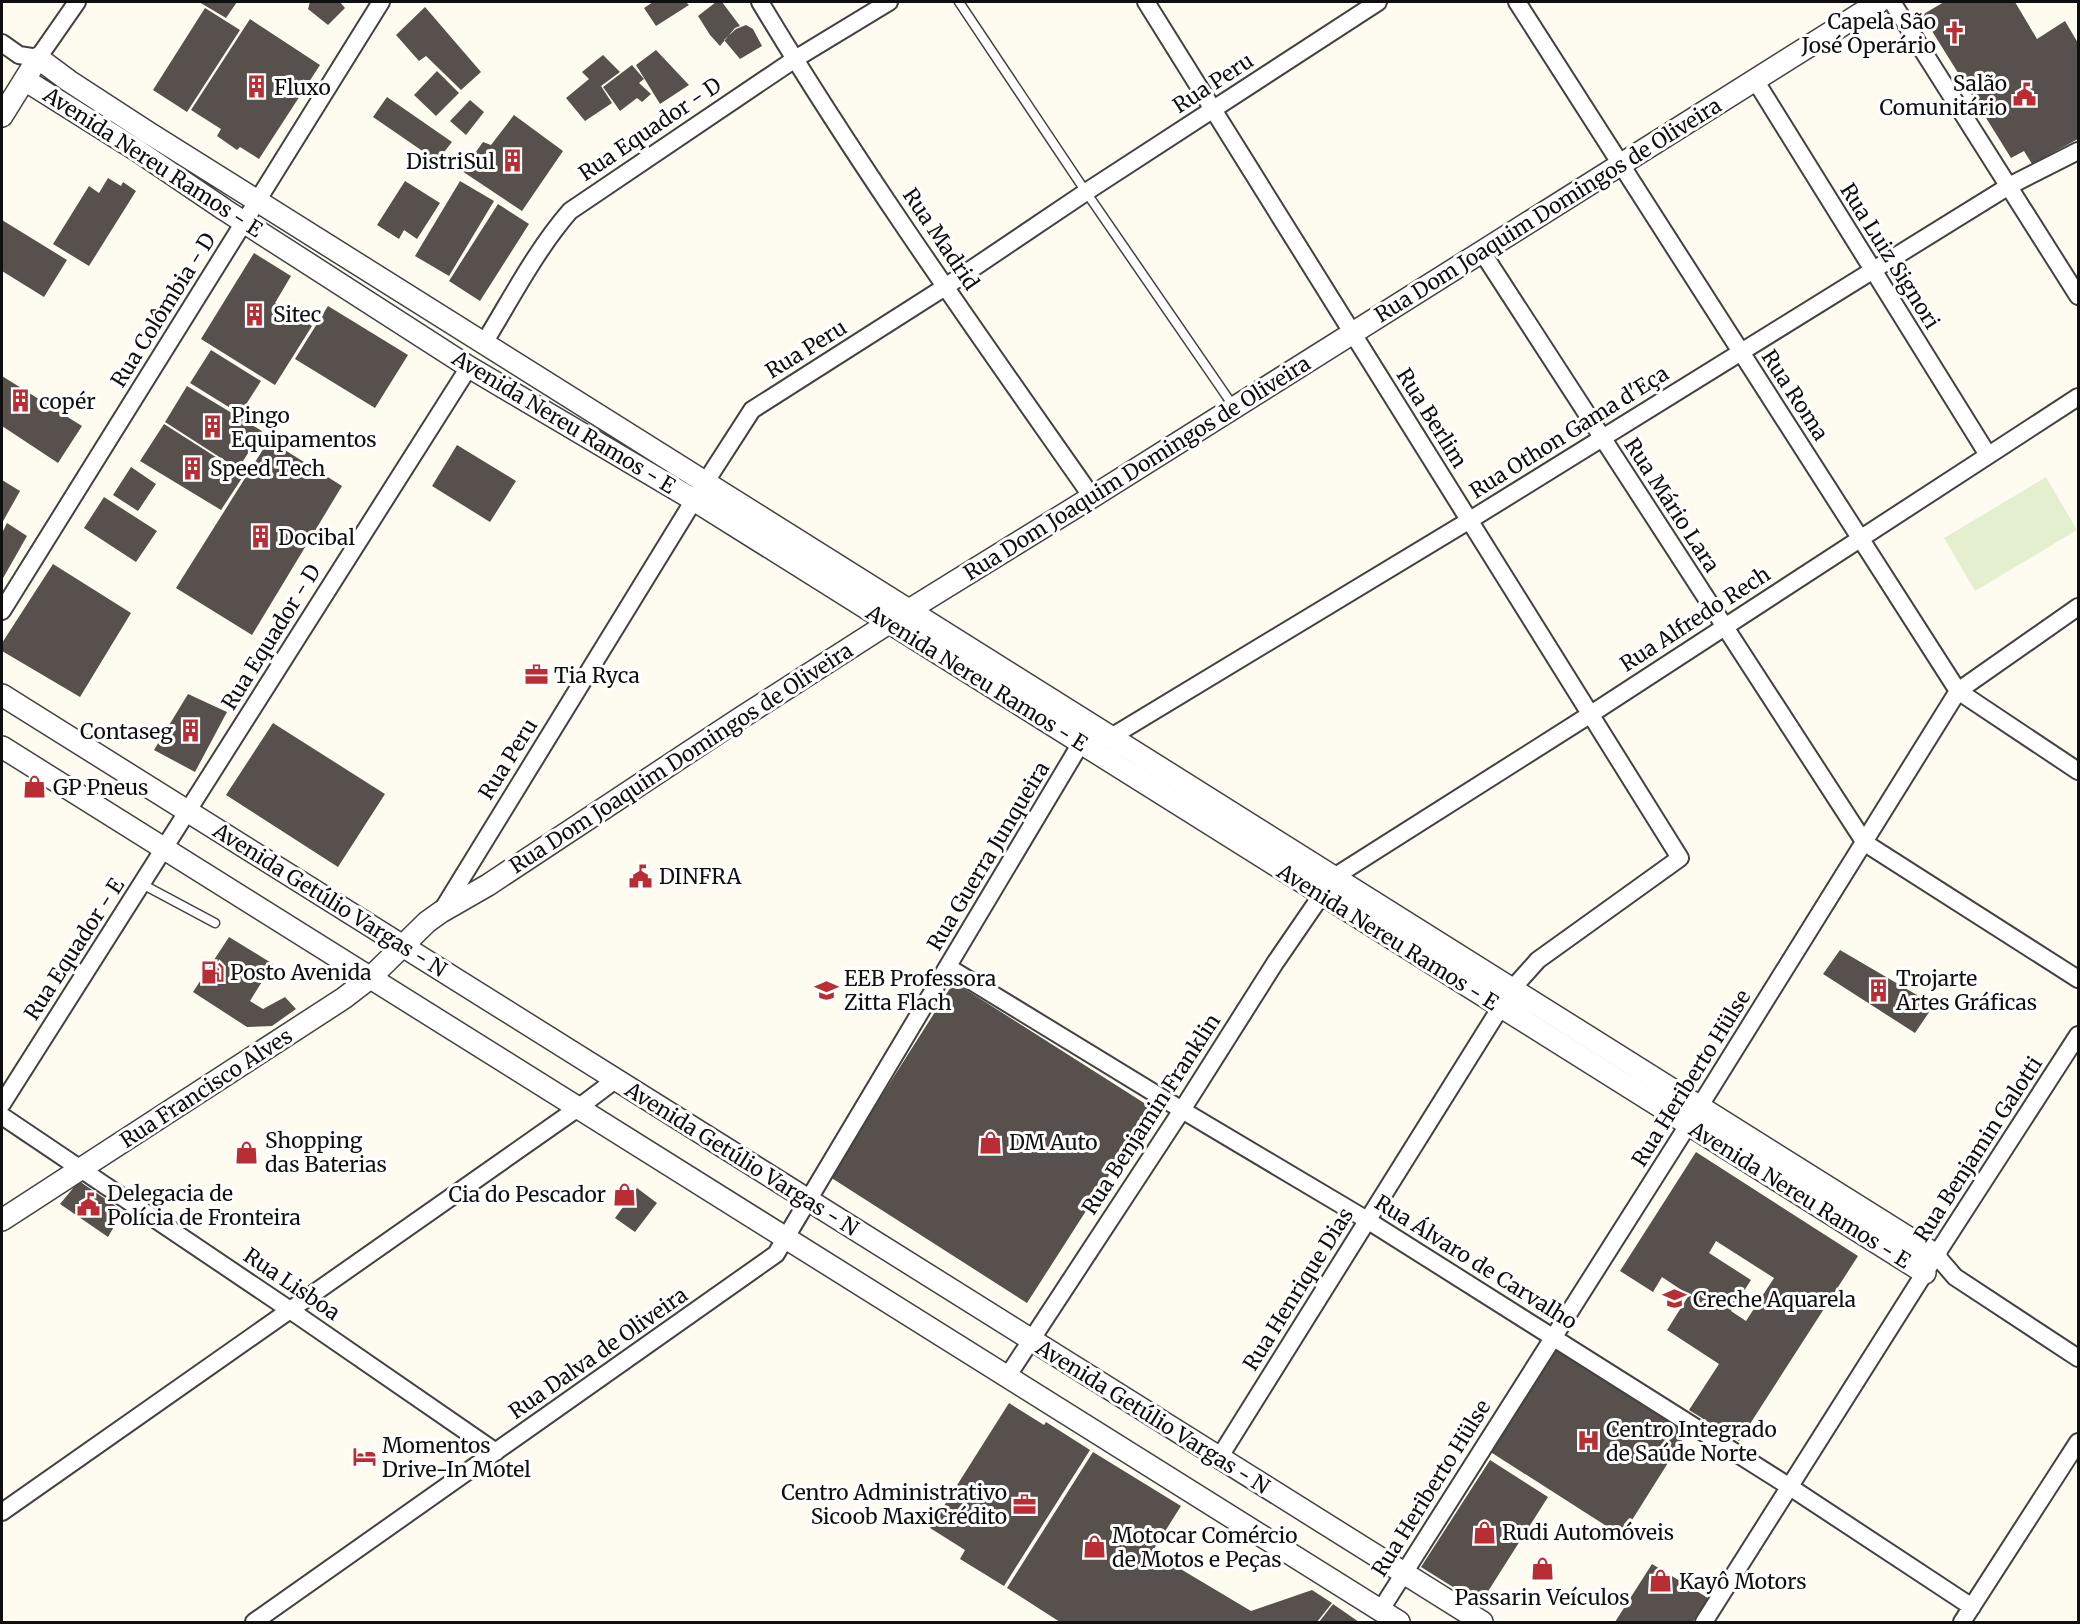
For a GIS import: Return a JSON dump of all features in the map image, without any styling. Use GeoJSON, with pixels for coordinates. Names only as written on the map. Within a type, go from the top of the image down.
{"type":"FeatureCollection","features":[{"type":"Feature","properties":{"kind":"street"},"geometry":{"type":"LineString","coordinates":[[2,116],[25,80],[29,57],[77,2]]}},
{"type":"Feature","properties":{"kind":"street","name":"Rua Colômbia - D"},"geometry":{"type":"LineString","coordinates":[[2,611],[381,2]]}},
{"type":"Feature","properties":{"kind":"street","name":"Rua Madrid"},"geometry":{"type":"LineString","coordinates":[[760,2],[945,287],[1092,497]]}},
{"type":"Feature","properties":{"kind":"street","name":"Rua Equador - D"},"geometry":{"type":"LineString","coordinates":[[484,344],[523,279],[570,211],[795,59],[889,2]]}},
{"type":"Feature","properties":{"kind":"street","name":"Rua Berlim"},"geometry":{"type":"LineString","coordinates":[[1146,2],[1680,858]]}},
{"type":"Feature","properties":{"kind":"street","name":"Rua Peru"},"geometry":{"type":"LineString","coordinates":[[441,912],[705,482],[752,410],[945,287],[1086,192],[1378,2]]}},
{"type":"Feature","properties":{"kind":"street","name":"Rua Roma"},"geometry":{"type":"LineString","coordinates":[[1517,2],[1958,691],[2079,771]]}},
{"type":"Feature","properties":{"kind":"street","name":"Rua Dom Joaquim Domingos de Oliveira"},"geometry":{"type":"LineString","coordinates":[[402,946],[441,912],[488,885],[909,610],[1879,2]]}},
{"type":"Feature","properties":{"kind":"street"},"geometry":{"type":"LineString","coordinates":[[1892,2],[2079,296]]}},
{"type":"Feature","properties":{"kind":"street","name":"Avenida Nereu Ramos - E"},"geometry":{"type":"LineString","coordinates":[[2,43],[69,81],[244,222],[469,367],[694,500],[1925,1273],[1955,1277]]}},
{"type":"Feature","properties":{"kind":"street","name":"Avenida Nereu Ramos - E"},"geometry":{"type":"LineString","coordinates":[[25,80],[258,201],[1819,1180],[1936,1255],[1955,1277],[2079,1358]]}},
{"type":"Feature","properties":{"kind":"street","name":"Rua Luiz Signori"},"geometry":{"type":"LineString","coordinates":[[1755,80],[1988,455]]}},
{"type":"Feature","properties":{"kind":"street","name":"Rua Othon Gama d'Eça"},"geometry":{"type":"LineString","coordinates":[[1081,743],[1111,737],[1470,520],[2009,186],[2079,151]]}},
{"type":"Feature","properties":{"kind":"street","name":"Rua Mário Lara"},"geometry":{"type":"LineString","coordinates":[[1482,252],[1865,843]]}},
{"type":"Feature","properties":{"kind":"street","name":"Rua Equador - D"},"geometry":{"type":"LineString","coordinates":[[164,849],[469,367]]}},
{"type":"Feature","properties":{"kind":"street","name":"Rua Alfredo Rech"},"geometry":{"type":"LineString","coordinates":[[1334,877],[1591,714],[2079,397]]}},
{"type":"Feature","properties":{"kind":"street","name":"Rua Heriberto Hülse"},"geometry":{"type":"LineString","coordinates":[[1380,1611],[1700,1106],[1958,691],[2079,607]]}},
{"type":"Feature","properties":{"kind":"street"},"geometry":{"type":"LineString","coordinates":[[1000,693],[1012,675]]}},
{"type":"Feature","properties":{"kind":"street","name":"Avenida Getúlio Vargas - N"},"geometry":{"type":"LineString","coordinates":[[2,695],[1482,1623]]}},
{"type":"Feature","properties":{"kind":"street","name":"Rua Guerra Junqueira"},"geometry":{"type":"LineString","coordinates":[[786,1239],[1081,743]]}},
{"type":"Feature","properties":{"kind":"street","name":"Avenida Getúlio Vargas - N"},"geometry":{"type":"LineString","coordinates":[[2,747],[1399,1623]]}},
{"type":"Feature","properties":{"kind":"street"},"geometry":{"type":"LineString","coordinates":[[1865,843],[2079,979]]}},
{"type":"Feature","properties":{"kind":"street","name":"Rua Equador - E"},"geometry":{"type":"LineString","coordinates":[[2,1104],[164,849]]}},
{"type":"Feature","properties":{"kind":"street","name":"Rua Henrique Dias"},"geometry":{"type":"LineString","coordinates":[[1219,1458],[1512,988],[1538,960],[1680,858]]}},
{"type":"Feature","properties":{"kind":"street","name":"Rua Benjamin Franklin"},"geometry":{"type":"LineString","coordinates":[[1007,1377],[1182,1110],[1275,963],[1334,877]]}},
{"type":"Feature","properties":{"kind":"street","name":"Rua Francisco Alves"},"geometry":{"type":"LineString","coordinates":[[2,1220],[344,998],[370,978],[402,946]]}},
{"type":"Feature","properties":{"kind":"street","name":"Rua Álvaro de Carvalho"},"geometry":{"type":"LineString","coordinates":[[948,967],[1368,1220],[1790,1487],[1972,1607]]}},
{"type":"Feature","properties":{"kind":"street","name":"Rua Benjamin Galotti"},"geometry":{"type":"LineString","coordinates":[[1704,1623],[1936,1255],[2079,1035]]}},
{"type":"Feature","properties":{"kind":"street"},"geometry":{"type":"LineString","coordinates":[[1592,1065],[1605,1046]]}},
{"type":"Feature","properties":{"kind":"street"},"geometry":{"type":"LineString","coordinates":[[2,1512],[615,1080]]}},
{"type":"Feature","properties":{"kind":"street","name":"Rua Lisboa"},"geometry":{"type":"LineString","coordinates":[[2,1116],[82,1168],[496,1452]]}},
{"type":"Feature","properties":{"kind":"street"},"geometry":{"type":"LineString","coordinates":[[1807,1200],[1819,1180]]}},
{"type":"Feature","properties":{"kind":"street","name":"Rua Dalva de Oliveira"},"geometry":{"type":"LineString","coordinates":[[254,1623],[776,1254],[786,1239]]}},
{"type":"Feature","properties":{"kind":"street"},"geometry":{"type":"LineString","coordinates":[[1962,1623],[2079,1442]]}},
{"type":"Feature","properties":{"kind":"lane"},"geometry":{"type":"LineString","coordinates":[[959,2],[1234,408]]}},
{"type":"Feature","properties":{"kind":"lane"},"geometry":{"type":"LineString","coordinates":[[142,884],[215,922]]}},
{"type":"Feature","properties":{"kind":"green space"},"geometry":{"type":"Polygon","coordinates":[[[2046,477],[2077,530],[1975,591],[1944,538],[2046,477]]]}},
{"type":"Feature","properties":{"kind":"building"},"geometry":{"type":"Polygon","coordinates":[[[199,2],[237,2],[226,18],[199,2]]]}},
{"type":"Feature","properties":{"kind":"building"},"geometry":{"type":"Polygon","coordinates":[[[310,2],[340,2],[345,8],[328,25],[308,9],[310,2]]]}},
{"type":"Feature","properties":{"kind":"building"},"geometry":{"type":"Polygon","coordinates":[[[653,2],[686,2],[689,5],[656,26],[644,8],[653,2]]]}},
{"type":"Feature","properties":{"kind":"building"},"geometry":{"type":"Polygon","coordinates":[[[716,2],[722,2],[740,26],[735,28],[720,46],[698,16],[716,2]]]}},
{"type":"Feature","properties":{"kind":"building","name":"Salão Comunitário"},"geometry":{"type":"Polygon","coordinates":[[[1944,2],[2015,2],[2037,39],[2065,21],[2078,43],[2078,139],[2032,164],[2024,151],[2011,158],[1922,15],[1944,2]]]}},
{"type":"Feature","properties":{"kind":"building"},"geometry":{"type":"Polygon","coordinates":[[[425,7],[481,72],[461,90],[426,56],[419,61],[396,35],[425,7]]]}},
{"type":"Feature","properties":{"kind":"building"},"geometry":{"type":"Polygon","coordinates":[[[205,8],[240,30],[187,112],[153,90],[205,8]]]}},
{"type":"Feature","properties":{"kind":"building","name":"Fluxo"},"geometry":{"type":"Polygon","coordinates":[[[250,19],[320,65],[259,159],[240,147],[237,150],[217,136],[221,129],[191,110],[250,19]]]}},
{"type":"Feature","properties":{"kind":"building"},"geometry":{"type":"Polygon","coordinates":[[[746,25],[753,29],[762,46],[740,59],[724,40],[736,29],[746,25]]]}},
{"type":"Feature","properties":{"kind":"building"},"geometry":{"type":"Polygon","coordinates":[[[656,50],[689,85],[660,104],[636,65],[656,50]]]}},
{"type":"Feature","properties":{"kind":"building"},"geometry":{"type":"Polygon","coordinates":[[[603,55],[620,72],[601,86],[612,103],[585,121],[566,98],[589,79],[582,72],[603,55]]]}},
{"type":"Feature","properties":{"kind":"building"},"geometry":{"type":"Polygon","coordinates":[[[632,65],[644,79],[639,83],[651,94],[642,102],[637,98],[620,111],[603,87],[632,65]]]}},
{"type":"Feature","properties":{"kind":"building"},"geometry":{"type":"Polygon","coordinates":[[[437,71],[459,93],[436,116],[414,95],[437,71]]]}},
{"type":"Feature","properties":{"kind":"building"},"geometry":{"type":"Polygon","coordinates":[[[387,97],[452,142],[437,161],[373,117],[387,97]]]}},
{"type":"Feature","properties":{"kind":"building"},"geometry":{"type":"Polygon","coordinates":[[[470,100],[484,112],[466,135],[450,121],[470,100]]]}},
{"type":"Feature","properties":{"kind":"building","name":"DistriSul"},"geometry":{"type":"Polygon","coordinates":[[[514,115],[563,151],[522,211],[462,171],[483,142],[491,145],[514,115]]]}},
{"type":"Feature","properties":{"kind":"building"},"geometry":{"type":"Polygon","coordinates":[[[108,178],[121,186],[123,182],[136,191],[89,266],[53,244],[89,186],[99,193],[108,178]]]}},
{"type":"Feature","properties":{"kind":"building"},"geometry":{"type":"Polygon","coordinates":[[[405,181],[440,203],[417,239],[404,230],[399,239],[377,225],[405,181]]]}},
{"type":"Feature","properties":{"kind":"building"},"geometry":{"type":"Polygon","coordinates":[[[460,181],[494,201],[449,276],[415,256],[460,181]]]}},
{"type":"Feature","properties":{"kind":"building"},"geometry":{"type":"Polygon","coordinates":[[[498,204],[529,224],[480,301],[449,281],[498,204]]]}},
{"type":"Feature","properties":{"kind":"building"},"geometry":{"type":"Polygon","coordinates":[[[2,220],[67,260],[44,297],[2,271],[2,220]]]}},
{"type":"Feature","properties":{"kind":"building","name":"Sitec"},"geometry":{"type":"Polygon","coordinates":[[[254,253],[291,276],[275,303],[312,326],[275,385],[201,339],[254,253]]]}},
{"type":"Feature","properties":{"kind":"building"},"geometry":{"type":"Polygon","coordinates":[[[328,306],[408,355],[375,408],[295,359],[328,306]]]}},
{"type":"Feature","properties":{"kind":"building"},"geometry":{"type":"Polygon","coordinates":[[[211,350],[261,381],[240,414],[190,383],[211,350]]]}},
{"type":"Feature","properties":{"kind":"building","name":"copér"},"geometry":{"type":"Polygon","coordinates":[[[2,376],[82,426],[58,463],[2,426],[2,376]]]}},
{"type":"Feature","properties":{"kind":"building","name":"Pingo Equipamentos"},"geometry":{"type":"Polygon","coordinates":[[[187,386],[262,431],[238,469],[165,422],[187,386]]]}},
{"type":"Feature","properties":{"kind":"building","name":"Speed Tech"},"geometry":{"type":"Polygon","coordinates":[[[164,424],[244,475],[221,510],[140,461],[164,424]]]}},
{"type":"Feature","properties":{"kind":"building","name":"Docibal"},"geometry":{"type":"Polygon","coordinates":[[[269,440],[342,486],[252,635],[176,588],[269,440]]]}},
{"type":"Feature","properties":{"kind":"building"},"geometry":{"type":"Polygon","coordinates":[[[457,445],[516,481],[490,522],[432,486],[457,445]]]}},
{"type":"Feature","properties":{"kind":"building"},"geometry":{"type":"Polygon","coordinates":[[[131,467],[156,484],[138,511],[113,495],[131,467]]]}},
{"type":"Feature","properties":{"kind":"building"},"geometry":{"type":"Polygon","coordinates":[[[2,480],[20,491],[2,523],[2,480]]]}},
{"type":"Feature","properties":{"kind":"building"},"geometry":{"type":"Polygon","coordinates":[[[104,497],[157,531],[136,562],[84,528],[104,497]]]}},
{"type":"Feature","properties":{"kind":"building"},"geometry":{"type":"Polygon","coordinates":[[[7,523],[27,536],[2,580],[2,533],[7,523]]]}},
{"type":"Feature","properties":{"kind":"building"},"geometry":{"type":"Polygon","coordinates":[[[53,564],[131,613],[80,697],[2,651],[2,643],[53,564]]]}},
{"type":"Feature","properties":{"kind":"building","name":"Contaseg"},"geometry":{"type":"Polygon","coordinates":[[[188,694],[227,712],[195,772],[154,750],[188,694]]]}},
{"type":"Feature","properties":{"kind":"building"},"geometry":{"type":"Polygon","coordinates":[[[273,723],[385,794],[338,867],[226,795],[273,723]]]}},
{"type":"Feature","properties":{"kind":"building"},"geometry":{"type":"Polygon","coordinates":[[[229,937],[273,964],[250,1001],[263,1009],[285,997],[296,1009],[272,1026],[247,1027],[193,992],[229,937]]]}},
{"type":"Feature","properties":{"kind":"building","name":"Trojarte Artes Gráficas"},"geometry":{"type":"Polygon","coordinates":[[[1840,950],[1934,1005],[1915,1033],[1823,974],[1840,950]]]}},
{"type":"Feature","properties":{"kind":"building","name":"DM Auto"},"geometry":{"type":"Polygon","coordinates":[[[954,982],[1152,1108],[1027,1303],[830,1177],[954,982]]]}},
{"type":"Feature","properties":{"kind":"building"},"geometry":{"type":"Polygon","coordinates":[[[1696,1152],[1858,1256],[1739,1441],[1689,1410],[1719,1364],[1667,1330],[1689,1295],[1662,1277],[1653,1292],[1620,1271],[1696,1152]],[[1716,1241],[1709,1253],[1751,1280],[1731,1311],[1746,1321],[1774,1278],[1716,1241]]]}},
{"type":"Feature","properties":{"kind":"building"},"geometry":{"type":"Polygon","coordinates":[[[79,1181],[123,1211],[108,1237],[60,1204],[79,1181]]]}},
{"type":"Feature","properties":{"kind":"building"},"geometry":{"type":"Polygon","coordinates":[[[637,1188],[657,1203],[635,1232],[615,1218],[637,1188]]]}},
{"type":"Feature","properties":{"kind":"building","name":"Centro Integrado de Saúde Norte"},"geometry":{"type":"Polygon","coordinates":[[[1555,1347],[1688,1431],[1622,1536],[1489,1451],[1555,1347]]]}},
{"type":"Feature","properties":{"kind":"building"},"geometry":{"type":"Polygon","coordinates":[[[1009,1403],[1044,1425],[1046,1422],[1090,1450],[1004,1586],[960,1559],[965,1550],[930,1528],[1009,1403]]]}},
{"type":"Feature","properties":{"kind":"building","name":"Motocar Comércio de Motos e Peças"},"geometry":{"type":"Polygon","coordinates":[[[1093,1452],[1181,1506],[1152,1552],[1251,1611],[1312,1590],[1332,1603],[1317,1622],[1060,1622],[1007,1588],[1093,1452]]]}},
{"type":"Feature","properties":{"kind":"building","name":"Rudi Automóveis"},"geometry":{"type":"Polygon","coordinates":[[[1490,1460],[1548,1497],[1480,1604],[1421,1567],[1490,1460]]]}},
{"type":"Feature","properties":{"kind":"building","name":"Kayô Motors"},"geometry":{"type":"Polygon","coordinates":[[[1652,1564],[1708,1598],[1693,1622],[1615,1622],[1652,1564]]]}},
{"type":"Feature","properties":{"kind":"building"},"geometry":{"type":"Polygon","coordinates":[[[1333,1604],[1359,1622],[1319,1622],[1333,1604]]]}},
{"type":"Feature","properties":{"kind":"place","name":"Capela São José Operário"},"geometry":{"type":"Point","coordinates":[1954,33]}},
{"type":"Feature","properties":{"kind":"place","name":"Fluxo"},"geometry":{"type":"Point","coordinates":[256,87]}},
{"type":"Feature","properties":{"kind":"place","name":"Salão Comunitário"},"geometry":{"type":"Point","coordinates":[2025,95]}},
{"type":"Feature","properties":{"kind":"place","name":"DistriSul"},"geometry":{"type":"Point","coordinates":[513,161]}},
{"type":"Feature","properties":{"kind":"place","name":"Sitec"},"geometry":{"type":"Point","coordinates":[255,314]}},
{"type":"Feature","properties":{"kind":"place","name":"copér"},"geometry":{"type":"Point","coordinates":[21,401]}},
{"type":"Feature","properties":{"kind":"place","name":"Pingo Equipamentos"},"geometry":{"type":"Point","coordinates":[213,427]}},
{"type":"Feature","properties":{"kind":"place","name":"Speed Tech"},"geometry":{"type":"Point","coordinates":[192,468]}},
{"type":"Feature","properties":{"kind":"place","name":"Docibal"},"geometry":{"type":"Point","coordinates":[260,537]}},
{"type":"Feature","properties":{"kind":"place","name":"Tia Ryca"},"geometry":{"type":"Point","coordinates":[536,675]}},
{"type":"Feature","properties":{"kind":"place","name":"Contaseg"},"geometry":{"type":"Point","coordinates":[191,731]}},
{"type":"Feature","properties":{"kind":"place","name":"GP Pneus"},"geometry":{"type":"Point","coordinates":[35,787]}},
{"type":"Feature","properties":{"kind":"place","name":"DINFRA"},"geometry":{"type":"Point","coordinates":[641,876]}},
{"type":"Feature","properties":{"kind":"place","name":"Posto Avenida"},"geometry":{"type":"Point","coordinates":[212,972]}},
{"type":"Feature","properties":{"kind":"place","name":"EEB Professora Zitta Flach"},"geometry":{"type":"Point","coordinates":[826,990]}},
{"type":"Feature","properties":{"kind":"place","name":"Trojarte Artes Gráficas"},"geometry":{"type":"Point","coordinates":[1878,990]}},
{"type":"Feature","properties":{"kind":"place","name":"DM Auto"},"geometry":{"type":"Point","coordinates":[991,1142]}},
{"type":"Feature","properties":{"kind":"place","name":"Shopping das Baterias"},"geometry":{"type":"Point","coordinates":[247,1152]}},
{"type":"Feature","properties":{"kind":"place","name":"Cia do Pescador"},"geometry":{"type":"Point","coordinates":[624,1194]}},
{"type":"Feature","properties":{"kind":"place","name":"Delegacia de Polícia de Fronteira"},"geometry":{"type":"Point","coordinates":[89,1205]}},
{"type":"Feature","properties":{"kind":"place","name":"Creche Aquarela"},"geometry":{"type":"Point","coordinates":[1675,1299]}},
{"type":"Feature","properties":{"kind":"place","name":"Centro Integrado de Saúde Norte"},"geometry":{"type":"Point","coordinates":[1588,1441]}},
{"type":"Feature","properties":{"kind":"place","name":"Momentos Drive-In Motel"},"geometry":{"type":"Point","coordinates":[364,1457]}},
{"type":"Feature","properties":{"kind":"place","name":"Centro Administrativo Sicoob MaxiCrédito"},"geometry":{"type":"Point","coordinates":[1025,1504]}},
{"type":"Feature","properties":{"kind":"place","name":"Rudi Automóveis"},"geometry":{"type":"Point","coordinates":[1484,1532]}},
{"type":"Feature","properties":{"kind":"place","name":"Motocar Comércio de Motos e Peças"},"geometry":{"type":"Point","coordinates":[1094,1547]}},
{"type":"Feature","properties":{"kind":"place","name":"Passarin Veículos"},"geometry":{"type":"Point","coordinates":[1542,1569]}},
{"type":"Feature","properties":{"kind":"place","name":"Kayô Motors"},"geometry":{"type":"Point","coordinates":[1661,1581]}}]}
